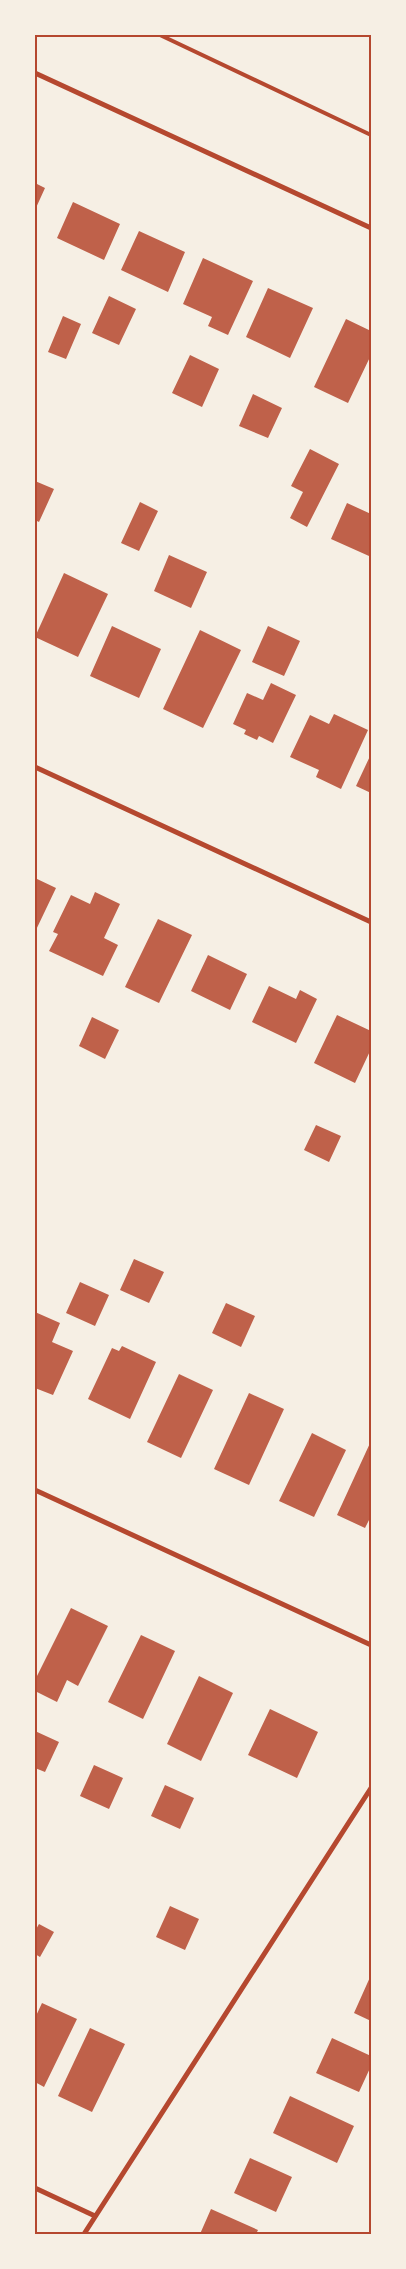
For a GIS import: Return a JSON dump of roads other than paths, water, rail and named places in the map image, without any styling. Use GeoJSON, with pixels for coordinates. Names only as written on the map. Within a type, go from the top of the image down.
{"type":"FeatureCollection","features":[{"type":"Feature","properties":{"kind":"street"},"geometry":{"type":"LineString","coordinates":[[35,73],[371,228]]}},
{"type":"Feature","properties":{"kind":"street"},"geometry":{"type":"LineString","coordinates":[[35,767],[371,922]]}},
{"type":"Feature","properties":{"kind":"street"},"geometry":{"type":"LineString","coordinates":[[35,1490],[371,1645]]}},
{"type":"Feature","properties":{"kind":"street"},"geometry":{"type":"LineString","coordinates":[[84,2234],[371,1788]]}},
{"type":"Feature","properties":{"kind":"street"},"geometry":{"type":"LineString","coordinates":[[35,2188],[95,2216]]}},
{"type":"Feature","properties":{"kind":"lane"},"geometry":{"type":"LineString","coordinates":[[160,35],[371,135]]}}]}
